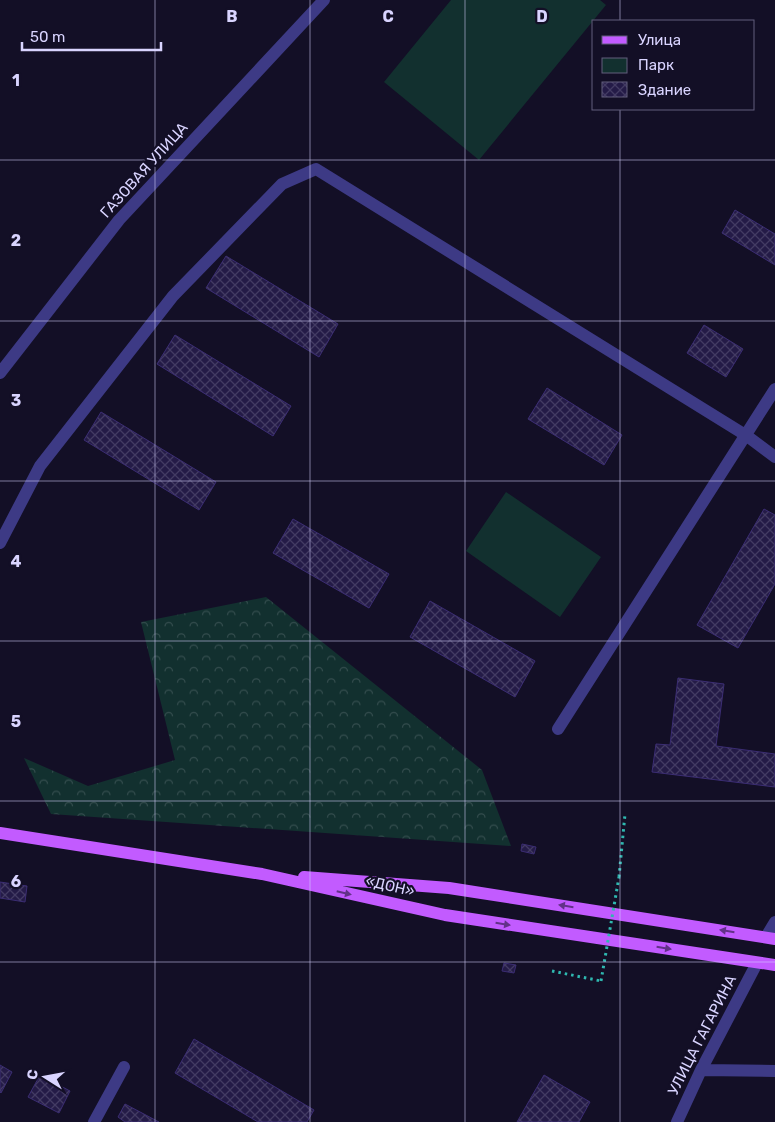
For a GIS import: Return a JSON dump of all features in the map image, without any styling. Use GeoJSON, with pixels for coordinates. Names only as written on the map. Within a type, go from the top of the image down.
{"type":"FeatureCollection","features":[{"type":"Feature","properties":{"kind":"main road","name":"«ДОН»"},"geometry":{"type":"LineString","coordinates":[[0,833],[262,874],[445,915],[757,963],[775,964]]}},
{"type":"Feature","properties":{"kind":"main road"},"geometry":{"type":"LineString","coordinates":[[262,874],[449,888],[771,938]]}},
{"type":"Feature","properties":{"kind":"street","name":"ГАЗОВАЯ УЛИЦА"},"geometry":{"type":"LineString","coordinates":[[0,373],[119,220],[324,0]]}},
{"type":"Feature","properties":{"kind":"street"},"geometry":{"type":"LineString","coordinates":[[0,544],[40,466],[173,296],[282,184],[316,169],[747,436],[775,457]]}},
{"type":"Feature","properties":{"kind":"street"},"geometry":{"type":"LineString","coordinates":[[558,729],[747,436],[775,389]]}},
{"type":"Feature","properties":{"kind":"street"},"geometry":{"type":"LineString","coordinates":[[771,938],[775,922]]}},
{"type":"Feature","properties":{"kind":"street","name":"УЛИЦА ГАГАРИНА"},"geometry":{"type":"LineString","coordinates":[[677,1122],[701,1070],[757,963]]}},
{"type":"Feature","properties":{"kind":"street"},"geometry":{"type":"LineString","coordinates":[[94,1122],[124,1067]]}},
{"type":"Feature","properties":{"kind":"street"},"geometry":{"type":"LineString","coordinates":[[701,1070],[775,1071]]}},
{"type":"Feature","properties":{"kind":"path"},"geometry":{"type":"LineString","coordinates":[[552,971],[601,981],[619,877],[625,814]]}},
{"type":"Feature","properties":{"kind":"green space"},"geometry":{"type":"Polygon","coordinates":[[[451,0],[600,0],[606,5],[479,160],[384,82],[451,0]]]}},
{"type":"Feature","properties":{"kind":"green space"},"geometry":{"type":"Polygon","coordinates":[[[506,492],[601,557],[560,617],[466,551],[506,492]]]}},
{"type":"Feature","properties":{"kind":"green space"},"geometry":{"type":"Polygon","coordinates":[[[266,597],[482,770],[511,846],[51,814],[24,758],[88,786],[175,760],[141,622],[266,597]]]}},
{"type":"Feature","properties":{"kind":"building"},"geometry":{"type":"Polygon","coordinates":[[[735,210],[775,234],[775,265],[722,233],[735,210]]]}},
{"type":"Feature","properties":{"kind":"building"},"geometry":{"type":"Polygon","coordinates":[[[226,256],[338,324],[319,357],[206,288],[226,256]]]}},
{"type":"Feature","properties":{"kind":"building"},"geometry":{"type":"Polygon","coordinates":[[[704,325],[743,349],[726,377],[687,353],[704,325]]]}},
{"type":"Feature","properties":{"kind":"building"},"geometry":{"type":"Polygon","coordinates":[[[175,335],[291,406],[273,436],[157,364],[175,335]]]}},
{"type":"Feature","properties":{"kind":"building"},"geometry":{"type":"Polygon","coordinates":[[[547,388],[622,435],[604,465],[528,419],[547,388]]]}},
{"type":"Feature","properties":{"kind":"building"},"geometry":{"type":"Polygon","coordinates":[[[101,412],[216,482],[199,510],[84,440],[101,412]]]}},
{"type":"Feature","properties":{"kind":"building"},"geometry":{"type":"Polygon","coordinates":[[[764,509],[775,515],[775,584],[738,648],[697,625],[764,509]]]}},
{"type":"Feature","properties":{"kind":"building"},"geometry":{"type":"Polygon","coordinates":[[[293,519],[389,574],[369,608],[273,553],[293,519]]]}},
{"type":"Feature","properties":{"kind":"building"},"geometry":{"type":"Polygon","coordinates":[[[430,601],[535,661],[515,697],[410,637],[430,601]]]}},
{"type":"Feature","properties":{"kind":"building"},"geometry":{"type":"Polygon","coordinates":[[[678,678],[724,684],[716,746],[775,754],[775,787],[652,772],[656,744],[670,745],[678,678]]]}},
{"type":"Feature","properties":{"kind":"building"},"geometry":{"type":"Polygon","coordinates":[[[522,844],[536,847],[534,854],[521,851],[522,844]]]}},
{"type":"Feature","properties":{"kind":"building"},"geometry":{"type":"Polygon","coordinates":[[[0,882],[27,886],[25,902],[0,898],[0,882]]]}},
{"type":"Feature","properties":{"kind":"building"},"geometry":{"type":"Polygon","coordinates":[[[504,963],[516,965],[514,973],[502,971],[504,963]]]}},
{"type":"Feature","properties":{"kind":"building"},"geometry":{"type":"Polygon","coordinates":[[[194,1039],[314,1110],[307,1122],[258,1122],[175,1073],[194,1039]]]}},
{"type":"Feature","properties":{"kind":"building"},"geometry":{"type":"Polygon","coordinates":[[[0,1065],[12,1072],[1,1093],[0,1092],[0,1065]]]}},
{"type":"Feature","properties":{"kind":"building"},"geometry":{"type":"Polygon","coordinates":[[[40,1075],[70,1091],[59,1113],[28,1097],[40,1075]]]}},
{"type":"Feature","properties":{"kind":"building"},"geometry":{"type":"Polygon","coordinates":[[[544,1075],[590,1102],[579,1122],[517,1122],[544,1075]]]}},
{"type":"Feature","properties":{"kind":"building"},"geometry":{"type":"Polygon","coordinates":[[[125,1104],[159,1122],[125,1122],[118,1117],[125,1104]]]}}]}
